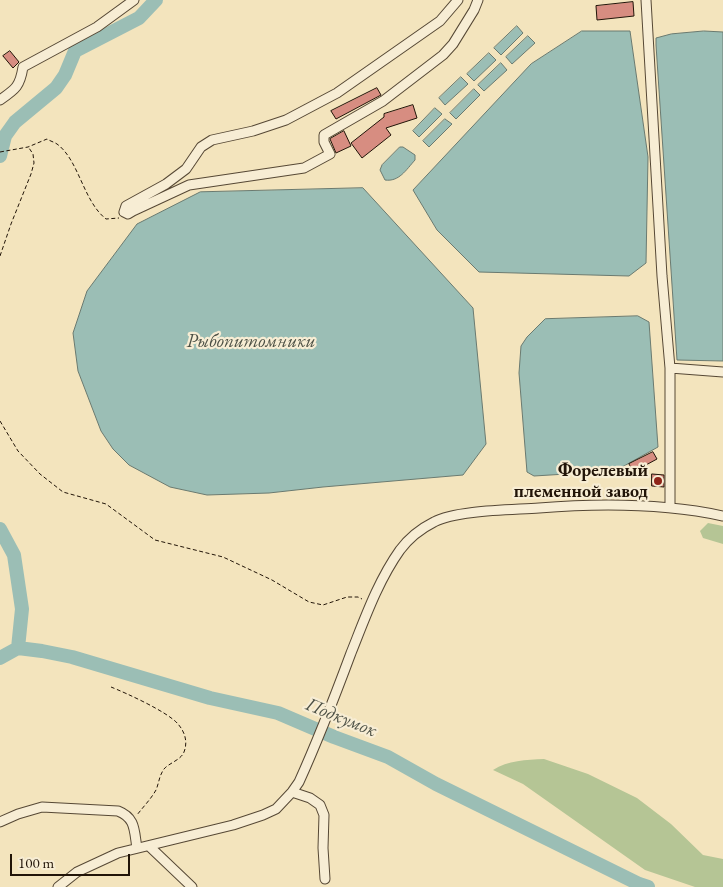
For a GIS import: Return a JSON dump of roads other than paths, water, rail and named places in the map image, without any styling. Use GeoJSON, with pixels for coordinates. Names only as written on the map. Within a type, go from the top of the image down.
{"type":"FeatureCollection","features":[{"type":"Feature","properties":{"kind":"street"},"geometry":{"type":"LineString","coordinates":[[0,100],[16,90],[21,79],[23,67],[97,27],[134,0]]}},
{"type":"Feature","properties":{"kind":"street"},"geometry":{"type":"LineString","coordinates":[[458,0],[440,22],[337,93],[286,120],[253,131],[212,140],[201,147],[186,169],[166,184],[126,206],[124,212],[128,214],[133,212],[189,185],[304,168],[330,154],[324,142],[324,135],[382,101],[443,54],[453,44],[478,0]]}},
{"type":"Feature","properties":{"kind":"street"},"geometry":{"type":"LineString","coordinates":[[646,0],[661,256],[670,368],[670,507]]}},
{"type":"Feature","properties":{"kind":"street"},"geometry":{"type":"LineString","coordinates":[[670,368],[723,372]]}},
{"type":"Feature","properties":{"kind":"street"},"geometry":{"type":"LineString","coordinates":[[58,887],[77,872],[97,862],[137,848],[233,825],[276,809],[292,792],[311,755],[372,603],[388,570],[400,549],[415,532],[436,520],[464,514],[628,504],[670,507],[723,516]]}},
{"type":"Feature","properties":{"kind":"street"},"geometry":{"type":"LineString","coordinates":[[292,792],[310,798],[320,805],[324,816],[323,848],[325,879]]}},
{"type":"Feature","properties":{"kind":"street"},"geometry":{"type":"LineString","coordinates":[[0,822],[42,807],[118,811],[128,815],[132,822],[137,848]]}},
{"type":"Feature","properties":{"kind":"street"},"geometry":{"type":"LineString","coordinates":[[150,846],[192,887]]}},
{"type":"Feature","properties":{"kind":"water"},"geometry":{"type":"Polygon","coordinates":[[[517,26],[523,33],[501,55],[494,48],[517,26]]]}},
{"type":"Feature","properties":{"kind":"water"},"geometry":{"type":"Polygon","coordinates":[[[582,31],[630,31],[648,157],[646,263],[629,276],[479,272],[437,230],[413,190],[531,64],[582,31]]]}},
{"type":"Feature","properties":{"kind":"water"},"geometry":{"type":"Polygon","coordinates":[[[704,31],[723,32],[723,361],[677,360],[656,45],[656,38],[671,34],[704,31]]]}},
{"type":"Feature","properties":{"kind":"water"},"geometry":{"type":"Polygon","coordinates":[[[528,36],[535,43],[512,64],[506,57],[528,36]]]}},
{"type":"Feature","properties":{"kind":"water"},"geometry":{"type":"Polygon","coordinates":[[[489,53],[496,60],[474,81],[467,74],[489,53]]]}},
{"type":"Feature","properties":{"kind":"water"},"geometry":{"type":"Polygon","coordinates":[[[501,63],[507,70],[484,91],[478,85],[501,63]]]}},
{"type":"Feature","properties":{"kind":"water"},"geometry":{"type":"Polygon","coordinates":[[[461,77],[468,84],[445,105],[439,98],[461,77]]]}},
{"type":"Feature","properties":{"kind":"water"},"geometry":{"type":"Polygon","coordinates":[[[474,89],[480,95],[456,119],[450,113],[474,89]]]}},
{"type":"Feature","properties":{"kind":"water"},"geometry":{"type":"Polygon","coordinates":[[[435,108],[442,114],[419,137],[413,131],[435,108]]]}},
{"type":"Feature","properties":{"kind":"water"},"geometry":{"type":"Polygon","coordinates":[[[445,119],[452,124],[429,147],[423,141],[445,119]]]}},
{"type":"Feature","properties":{"kind":"water"},"geometry":{"type":"Polygon","coordinates":[[[400,147],[415,155],[415,160],[398,177],[385,180],[380,170],[382,165],[400,147]]]}},
{"type":"Feature","properties":{"kind":"water","name":"Рыбопитомники"},"geometry":{"type":"Polygon","coordinates":[[[363,188],[473,308],[486,444],[463,475],[269,493],[207,495],[170,487],[129,465],[113,449],[101,431],[78,371],[73,333],[87,291],[137,224],[200,192],[363,188]]]}},
{"type":"Feature","properties":{"kind":"water"},"geometry":{"type":"Polygon","coordinates":[[[638,316],[649,322],[658,447],[615,471],[534,476],[527,472],[519,373],[521,346],[527,337],[545,319],[638,316]]]}},
{"type":"Feature","properties":{"kind":"waterway"},"geometry":{"type":"LineString","coordinates":[[0,156],[5,136],[15,122],[56,88],[65,75],[75,51],[139,18],[156,0]]}},
{"type":"Feature","properties":{"kind":"waterway"},"geometry":{"type":"LineString","coordinates":[[0,529],[14,555],[22,609],[18,648]]}},
{"type":"Feature","properties":{"kind":"waterway","name":"Подкумок"},"geometry":{"type":"LineString","coordinates":[[0,658],[18,648],[42,651],[72,657],[210,698],[278,713],[388,757],[436,784],[648,887]]}},
{"type":"Feature","properties":{"kind":"place","name":"Форелевый племенной завод"},"geometry":{"type":"Point","coordinates":[658,481]}}]}
